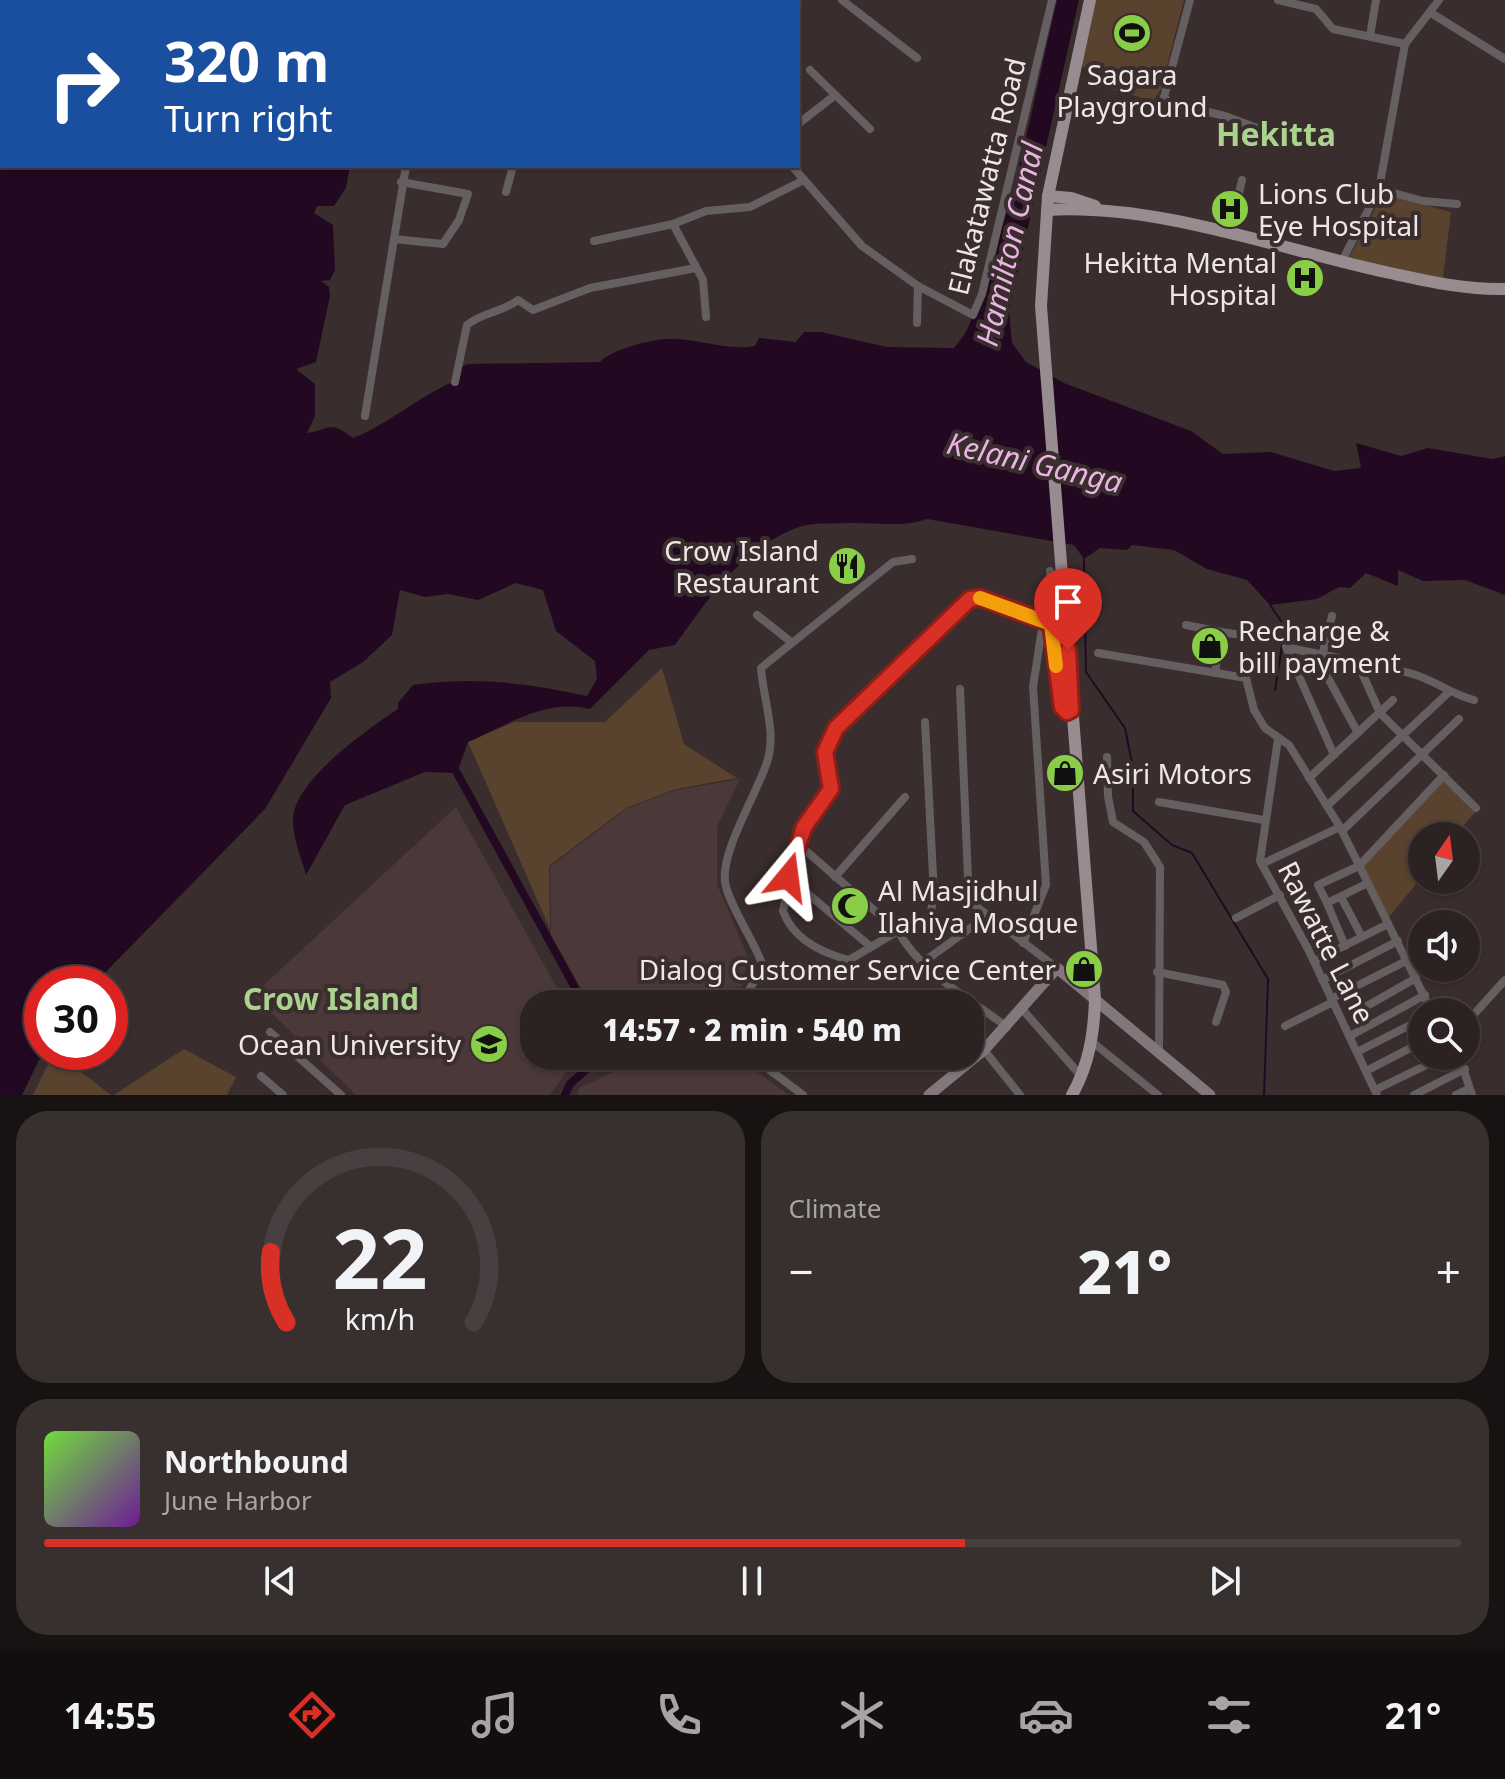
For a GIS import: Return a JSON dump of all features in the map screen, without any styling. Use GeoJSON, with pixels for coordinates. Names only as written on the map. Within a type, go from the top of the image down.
{"type":"FeatureCollection","features":[{"type":"Feature","properties":{"kind":"main road"},"geometry":{"type":"LineString","coordinates":[[1072,1095],[1082,1077],[1091,1041],[1095,999],[1061,556],[1050,453],[1041,306],[1048,203],[1090,0]]}},
{"type":"Feature","properties":{"kind":"main road"},"geometry":{"type":"LineString","coordinates":[[1048,203],[1230,231],[1341,263],[1435,283],[1505,289]]}},
{"type":"Feature","properties":{"kind":"street"},"geometry":{"type":"LineString","coordinates":[[842,0],[917,58]]}},
{"type":"Feature","properties":{"kind":"street","name":"Elakatawatta Road"},"geometry":{"type":"LineString","coordinates":[[918,286],[973,315],[982,294],[1052,0]]}},
{"type":"Feature","properties":{"kind":"street"},"geometry":{"type":"LineString","coordinates":[[1190,0],[1164,97],[1170,103],[1268,132]]}},
{"type":"Feature","properties":{"kind":"street"},"geometry":{"type":"LineString","coordinates":[[1278,0],[1318,11],[1333,29],[1405,44]]}},
{"type":"Feature","properties":{"kind":"street"},"geometry":{"type":"LineString","coordinates":[[1318,11],[1320,0]]}},
{"type":"Feature","properties":{"kind":"street"},"geometry":{"type":"LineString","coordinates":[[1370,36],[1376,0]]}},
{"type":"Feature","properties":{"kind":"street"},"geometry":{"type":"LineString","coordinates":[[1341,263],[1379,189],[1405,44],[1439,0]]}},
{"type":"Feature","properties":{"kind":"street"},"geometry":{"type":"LineString","coordinates":[[1431,13],[1505,59]]}},
{"type":"Feature","properties":{"kind":"street"},"geometry":{"type":"LineString","coordinates":[[810,70],[870,129]]}},
{"type":"Feature","properties":{"kind":"street"},"geometry":{"type":"LineString","coordinates":[[800,122],[834,96]]}},
{"type":"Feature","properties":{"kind":"street"},"geometry":{"type":"LineString","coordinates":[[365,416],[405,168]]}},
{"type":"Feature","properties":{"kind":"street"},"geometry":{"type":"LineString","coordinates":[[506,192],[512,168]]}},
{"type":"Feature","properties":{"kind":"street"},"geometry":{"type":"LineString","coordinates":[[794,168],[862,246],[918,286],[917,323]]}},
{"type":"Feature","properties":{"kind":"street"},"geometry":{"type":"LineString","coordinates":[[594,241],[673,224],[706,211],[750,207],[804,180]]}},
{"type":"Feature","properties":{"kind":"street"},"geometry":{"type":"LineString","coordinates":[[1230,231],[1242,180]]}},
{"type":"Feature","properties":{"kind":"street"},"geometry":{"type":"LineString","coordinates":[[394,239],[443,244],[459,220],[467,195],[463,191],[401,182]]}},
{"type":"Feature","properties":{"kind":"street"},"geometry":{"type":"LineString","coordinates":[[1379,189],[1423,201],[1457,204]]}},
{"type":"Feature","properties":{"kind":"street"},"geometry":{"type":"LineString","coordinates":[[673,224],[705,286],[706,317]]}},
{"type":"Feature","properties":{"kind":"street"},"geometry":{"type":"LineString","coordinates":[[455,382],[467,325],[491,310],[504,310],[518,300],[533,310],[590,288],[696,268]]}},
{"type":"Feature","properties":{"kind":"street"},"geometry":{"type":"LineString","coordinates":[[749,990],[763,966],[724,881],[740,825],[768,761],[772,735],[763,701],[761,668],[893,562],[912,559]]}},
{"type":"Feature","properties":{"kind":"street"},"geometry":{"type":"LineString","coordinates":[[1023,943],[1046,885],[1033,687],[1047,623],[1050,571]]}},
{"type":"Feature","properties":{"kind":"street"},"geometry":{"type":"LineString","coordinates":[[925,722],[934,894],[930,917],[920,925],[898,931],[849,960],[825,954],[811,945],[783,911],[797,843],[804,827],[831,789],[825,752],[836,728],[970,599],[981,598],[1047,623]]}},
{"type":"Feature","properties":{"kind":"street"},"geometry":{"type":"LineString","coordinates":[[757,615],[791,642]]}},
{"type":"Feature","properties":{"kind":"street"},"geometry":{"type":"LineString","coordinates":[[1332,616],[1322,656],[1328,678],[1358,733]]}},
{"type":"Feature","properties":{"kind":"street"},"geometry":{"type":"LineString","coordinates":[[1047,623],[1062,707],[1071,710]]}},
{"type":"Feature","properties":{"kind":"street"},"geometry":{"type":"LineString","coordinates":[[1186,625],[1269,639]]}},
{"type":"Feature","properties":{"kind":"street"},"geometry":{"type":"LineString","coordinates":[[1215,673],[1221,632]]}},
{"type":"Feature","properties":{"kind":"street"},"geometry":{"type":"LineString","coordinates":[[1334,755],[1286,647],[1432,680],[1448,693],[1474,700]]}},
{"type":"Feature","properties":{"kind":"street"},"geometry":{"type":"LineString","coordinates":[[1098,653],[1246,678],[1254,710],[1265,728],[1289,745],[1327,806],[1408,960],[1285,1026]]}},
{"type":"Feature","properties":{"kind":"street"},"geometry":{"type":"LineString","coordinates":[[1358,664],[1380,713],[1476,808]]}},
{"type":"Feature","properties":{"kind":"street"},"geometry":{"type":"LineString","coordinates":[[960,689],[967,896],[987,916],[1057,968],[1210,1095]]}},
{"type":"Feature","properties":{"kind":"street"},"geometry":{"type":"LineString","coordinates":[[1327,806],[1448,693]]}},
{"type":"Feature","properties":{"kind":"street"},"geometry":{"type":"LineString","coordinates":[[1309,778],[1393,700]]}},
{"type":"Feature","properties":{"kind":"street"},"geometry":{"type":"LineString","coordinates":[[1264,863],[1341,829],[1459,719]]}},
{"type":"Feature","properties":{"kind":"street","name":"Rawatte Lane"},"geometry":{"type":"LineString","coordinates":[[1278,739],[1260,861],[1264,863],[1314,961],[1376,1093]]}},
{"type":"Feature","properties":{"kind":"street"},"geometry":{"type":"LineString","coordinates":[[1107,757],[1108,796],[1113,822],[1144,842],[1160,867],[1162,914],[1157,972],[1159,1051]]}},
{"type":"Feature","properties":{"kind":"street"},"geometry":{"type":"LineString","coordinates":[[1345,946],[1318,885],[1359,866],[1444,775]]}},
{"type":"Feature","properties":{"kind":"street"},"geometry":{"type":"LineString","coordinates":[[835,877],[905,797]]}},
{"type":"Feature","properties":{"kind":"street"},"geometry":{"type":"LineString","coordinates":[[1159,802],[1264,820]]}},
{"type":"Feature","properties":{"kind":"street"},"geometry":{"type":"LineString","coordinates":[[797,843],[898,931],[907,948],[922,963],[1007,1027]]}},
{"type":"Feature","properties":{"kind":"street"},"geometry":{"type":"LineString","coordinates":[[788,877],[871,947]]}},
{"type":"Feature","properties":{"kind":"street"},"geometry":{"type":"LineString","coordinates":[[1327,903],[1368,883]]}},
{"type":"Feature","properties":{"kind":"street"},"geometry":{"type":"LineString","coordinates":[[1236,918],[1280,895]]}},
{"type":"Feature","properties":{"kind":"street"},"geometry":{"type":"LineString","coordinates":[[1341,897],[1362,937]]}},
{"type":"Feature","properties":{"kind":"street"},"geometry":{"type":"LineString","coordinates":[[922,963],[987,916]]}},
{"type":"Feature","properties":{"kind":"street"},"geometry":{"type":"LineString","coordinates":[[1314,961],[1388,924]]}},
{"type":"Feature","properties":{"kind":"street"},"geometry":{"type":"LineString","coordinates":[[1322,980],[1398,941]]}},
{"type":"Feature","properties":{"kind":"street"},"geometry":{"type":"LineString","coordinates":[[1020,1095],[984,1050],[1057,968]]}},
{"type":"Feature","properties":{"kind":"street"},"geometry":{"type":"LineString","coordinates":[[1157,972],[1223,985],[1226,992],[1216,1022]]}},
{"type":"Feature","properties":{"kind":"street"},"geometry":{"type":"LineString","coordinates":[[1480,1008],[1505,980]]}},
{"type":"Feature","properties":{"kind":"street"},"geometry":{"type":"LineString","coordinates":[[1367,1006],[1409,982]]}},
{"type":"Feature","properties":{"kind":"street"},"geometry":{"type":"LineString","coordinates":[[1418,982],[1426,998]]}},
{"type":"Feature","properties":{"kind":"street"},"geometry":{"type":"LineString","coordinates":[[1350,1036],[1425,995]]}},
{"type":"Feature","properties":{"kind":"street"},"geometry":{"type":"LineString","coordinates":[[1022,1009],[1082,1077]]}},
{"type":"Feature","properties":{"kind":"street"},"geometry":{"type":"LineString","coordinates":[[1357,1052],[1408,1026]]}},
{"type":"Feature","properties":{"kind":"street"},"geometry":{"type":"LineString","coordinates":[[270,1032],[341,1095]]}},
{"type":"Feature","properties":{"kind":"street"},"geometry":{"type":"LineString","coordinates":[[1091,1041],[1158,1095]]}},
{"type":"Feature","properties":{"kind":"street"},"geometry":{"type":"LineString","coordinates":[[1366,1071],[1408,1049]]}},
{"type":"Feature","properties":{"kind":"street"},"geometry":{"type":"LineString","coordinates":[[770,1070],[803,1095]]}},
{"type":"Feature","properties":{"kind":"street"},"geometry":{"type":"LineString","coordinates":[[929,1095],[960,1070]]}},
{"type":"Feature","properties":{"kind":"street"},"geometry":{"type":"LineString","coordinates":[[1376,1093],[1419,1070]]}},
{"type":"Feature","properties":{"kind":"street"},"geometry":{"type":"LineString","coordinates":[[1414,1095],[1463,1070]]}},
{"type":"Feature","properties":{"kind":"street"},"geometry":{"type":"LineString","coordinates":[[1456,1095],[1470,1092],[1465,1070]]}},
{"type":"Feature","properties":{"kind":"street"},"geometry":{"type":"LineString","coordinates":[[261,1076],[283,1095]]}},
{"type":"Feature","properties":{"kind":"shaded area","name":"Sagara Playground"},"geometry":{"type":"Polygon","coordinates":[[[1095,0],[1184,0],[1161,89],[1153,101],[1108,88],[1110,77],[1081,66],[1095,0]]]}},
{"type":"Feature","properties":{"kind":"shaded area"},"geometry":{"type":"Polygon","coordinates":[[[1383,194],[1451,212],[1443,278],[1348,260],[1383,194]]]}},
{"type":"Feature","properties":{"kind":"shaded area"},"geometry":{"type":"Polygon","coordinates":[[[662,668],[684,744],[737,778],[676,789],[626,808],[549,866],[550,929],[468,742],[514,722],[605,722],[662,668]]]}},
{"type":"Feature","properties":{"kind":"shaded area"},"geometry":{"type":"Polygon","coordinates":[[[740,779],[717,826],[717,884],[748,957],[742,987],[582,990],[551,935],[550,867],[626,809],[676,790],[740,779]]]}},
{"type":"Feature","properties":{"kind":"shaded area"},"geometry":{"type":"Polygon","coordinates":[[[1444,779],[1476,811],[1467,822],[1408,822],[1408,894],[1389,917],[1360,863],[1444,779]]]}},
{"type":"Feature","properties":{"kind":"shaded area"},"geometry":{"type":"Polygon","coordinates":[[[456,807],[558,990],[520,990],[520,1070],[567,1070],[550,1095],[356,1095],[253,995],[456,807]]]}},
{"type":"Feature","properties":{"kind":"shaded area"},"geometry":{"type":"Polygon","coordinates":[[[184,1049],[236,1077],[227,1095],[114,1095],[184,1049]]]}},
{"type":"Feature","properties":{"kind":"shaded area"},"geometry":{"type":"Polygon","coordinates":[[[45,1070],[78,1070],[111,1095],[33,1095],[45,1070]]]}},
{"type":"Feature","properties":{"kind":"shaded area"},"geometry":{"type":"Polygon","coordinates":[[[618,1070],[754,1070],[789,1095],[577,1095],[579,1088],[618,1070]]]}},
{"type":"Feature","properties":{"kind":"water"},"geometry":{"type":"Polygon","coordinates":[[[1057,0],[1079,0],[1009,312],[1012,343],[1026,362],[1064,383],[1191,431],[1223,454],[1271,452],[1334,471],[1361,468],[1356,443],[1401,456],[1428,448],[1492,459],[1505,456],[1505,595],[1465,580],[1423,581],[1398,570],[1398,586],[1366,573],[1350,588],[1339,587],[1317,599],[1270,605],[1247,580],[1207,569],[1174,550],[1132,545],[1127,550],[1100,548],[1084,559],[1074,545],[927,519],[899,524],[848,523],[799,527],[778,536],[743,561],[714,592],[675,645],[649,650],[590,709],[558,707],[527,715],[468,742],[457,773],[425,772],[345,805],[306,875],[293,820],[296,805],[305,789],[334,757],[398,709],[398,703],[413,685],[457,681],[501,682],[587,696],[597,679],[595,661],[556,631],[543,590],[516,583],[478,600],[448,594],[425,597],[400,590],[392,635],[363,662],[330,682],[331,698],[265,809],[112,966],[24,966],[24,1070],[34,1070],[22,1095],[0,1095],[0,168],[350,168],[346,188],[334,206],[317,206],[314,213],[333,225],[335,270],[330,280],[321,281],[329,287],[330,296],[316,362],[296,369],[315,384],[315,416],[307,433],[333,427],[353,438],[455,381],[459,368],[468,364],[600,362],[622,349],[661,339],[744,347],[755,346],[759,338],[796,342],[804,332],[821,332],[887,347],[954,348],[969,326],[1005,219],[1057,0]]]}},
{"type":"Feature","properties":{"kind":"waterway"},"geometry":{"type":"LineString","coordinates":[[1084,559],[1086,672],[1125,728],[1133,768],[1133,811],[1172,845],[1192,853],[1268,979],[1264,1095]]}},
{"type":"Feature","properties":{"kind":"waterway"},"geometry":{"type":"LineString","coordinates":[[1270,605],[1285,627],[1275,690]]}},
{"type":"Feature","properties":{"kind":"waterway"},"geometry":{"type":"LineString","coordinates":[[457,773],[576,990]]}},
{"type":"Feature","properties":{"kind":"waterway"},"geometry":{"type":"LineString","coordinates":[[565,1095],[570,1084],[586,1070]]}},
{"type":"Feature","properties":{"kind":"slow traffic"},"geometry":{"type":"LineString","coordinates":[[980,598],[1051,624],[1056,666]]}},
{"type":"Feature","properties":{"kind":"place","name":"Sagara Playground"},"geometry":{"type":"Point","coordinates":[1132,33]}},
{"type":"Feature","properties":{"kind":"place","name":"Lions Club Eye Hospital"},"geometry":{"type":"Point","coordinates":[1230,209]}},
{"type":"Feature","properties":{"kind":"place","name":"Hekitta Mental Hospital"},"geometry":{"type":"Point","coordinates":[1305,278]}},
{"type":"Feature","properties":{"kind":"place","name":"Crow Island Restaurant"},"geometry":{"type":"Point","coordinates":[847,566]}},
{"type":"Feature","properties":{"kind":"place","name":"Recharge & bill payment"},"geometry":{"type":"Point","coordinates":[1210,646]}},
{"type":"Feature","properties":{"kind":"place","name":"Asiri Motors"},"geometry":{"type":"Point","coordinates":[1065,773]}},
{"type":"Feature","properties":{"kind":"place","name":"Al Masjidhul Ilahiya Mosque"},"geometry":{"type":"Point","coordinates":[850,906]}},
{"type":"Feature","properties":{"kind":"place","name":"Dialog Customer Service Center"},"geometry":{"type":"Point","coordinates":[1084,969]}},
{"type":"Feature","properties":{"kind":"place","name":"Ocean University"},"geometry":{"type":"Point","coordinates":[489,1044]}},
{"type":"Feature","properties":{"kind":"district","name":"Hekitta"},"geometry":{"type":"Point","coordinates":[1276,133]}},
{"type":"Feature","properties":{"kind":"district","name":"Crow Island"},"geometry":{"type":"Point","coordinates":[331,998]}},
{"type":"Feature","properties":{"kind":"route"},"geometry":{"type":"LineString","coordinates":[[788,877],[804,827],[831,789],[825,752],[836,728],[970,599],[981,598],[1051,624],[1062,707],[1067,712],[1071,710],[1068,650]]}},
{"type":"Feature","properties":{"kind":"water label","name":"Hamilton Canal"},"geometry":{"type":"Point","coordinates":[1009,244]}},
{"type":"Feature","properties":{"kind":"water label","name":"Kelani Ganga"},"geometry":{"type":"Point","coordinates":[1035,462]}}]}
